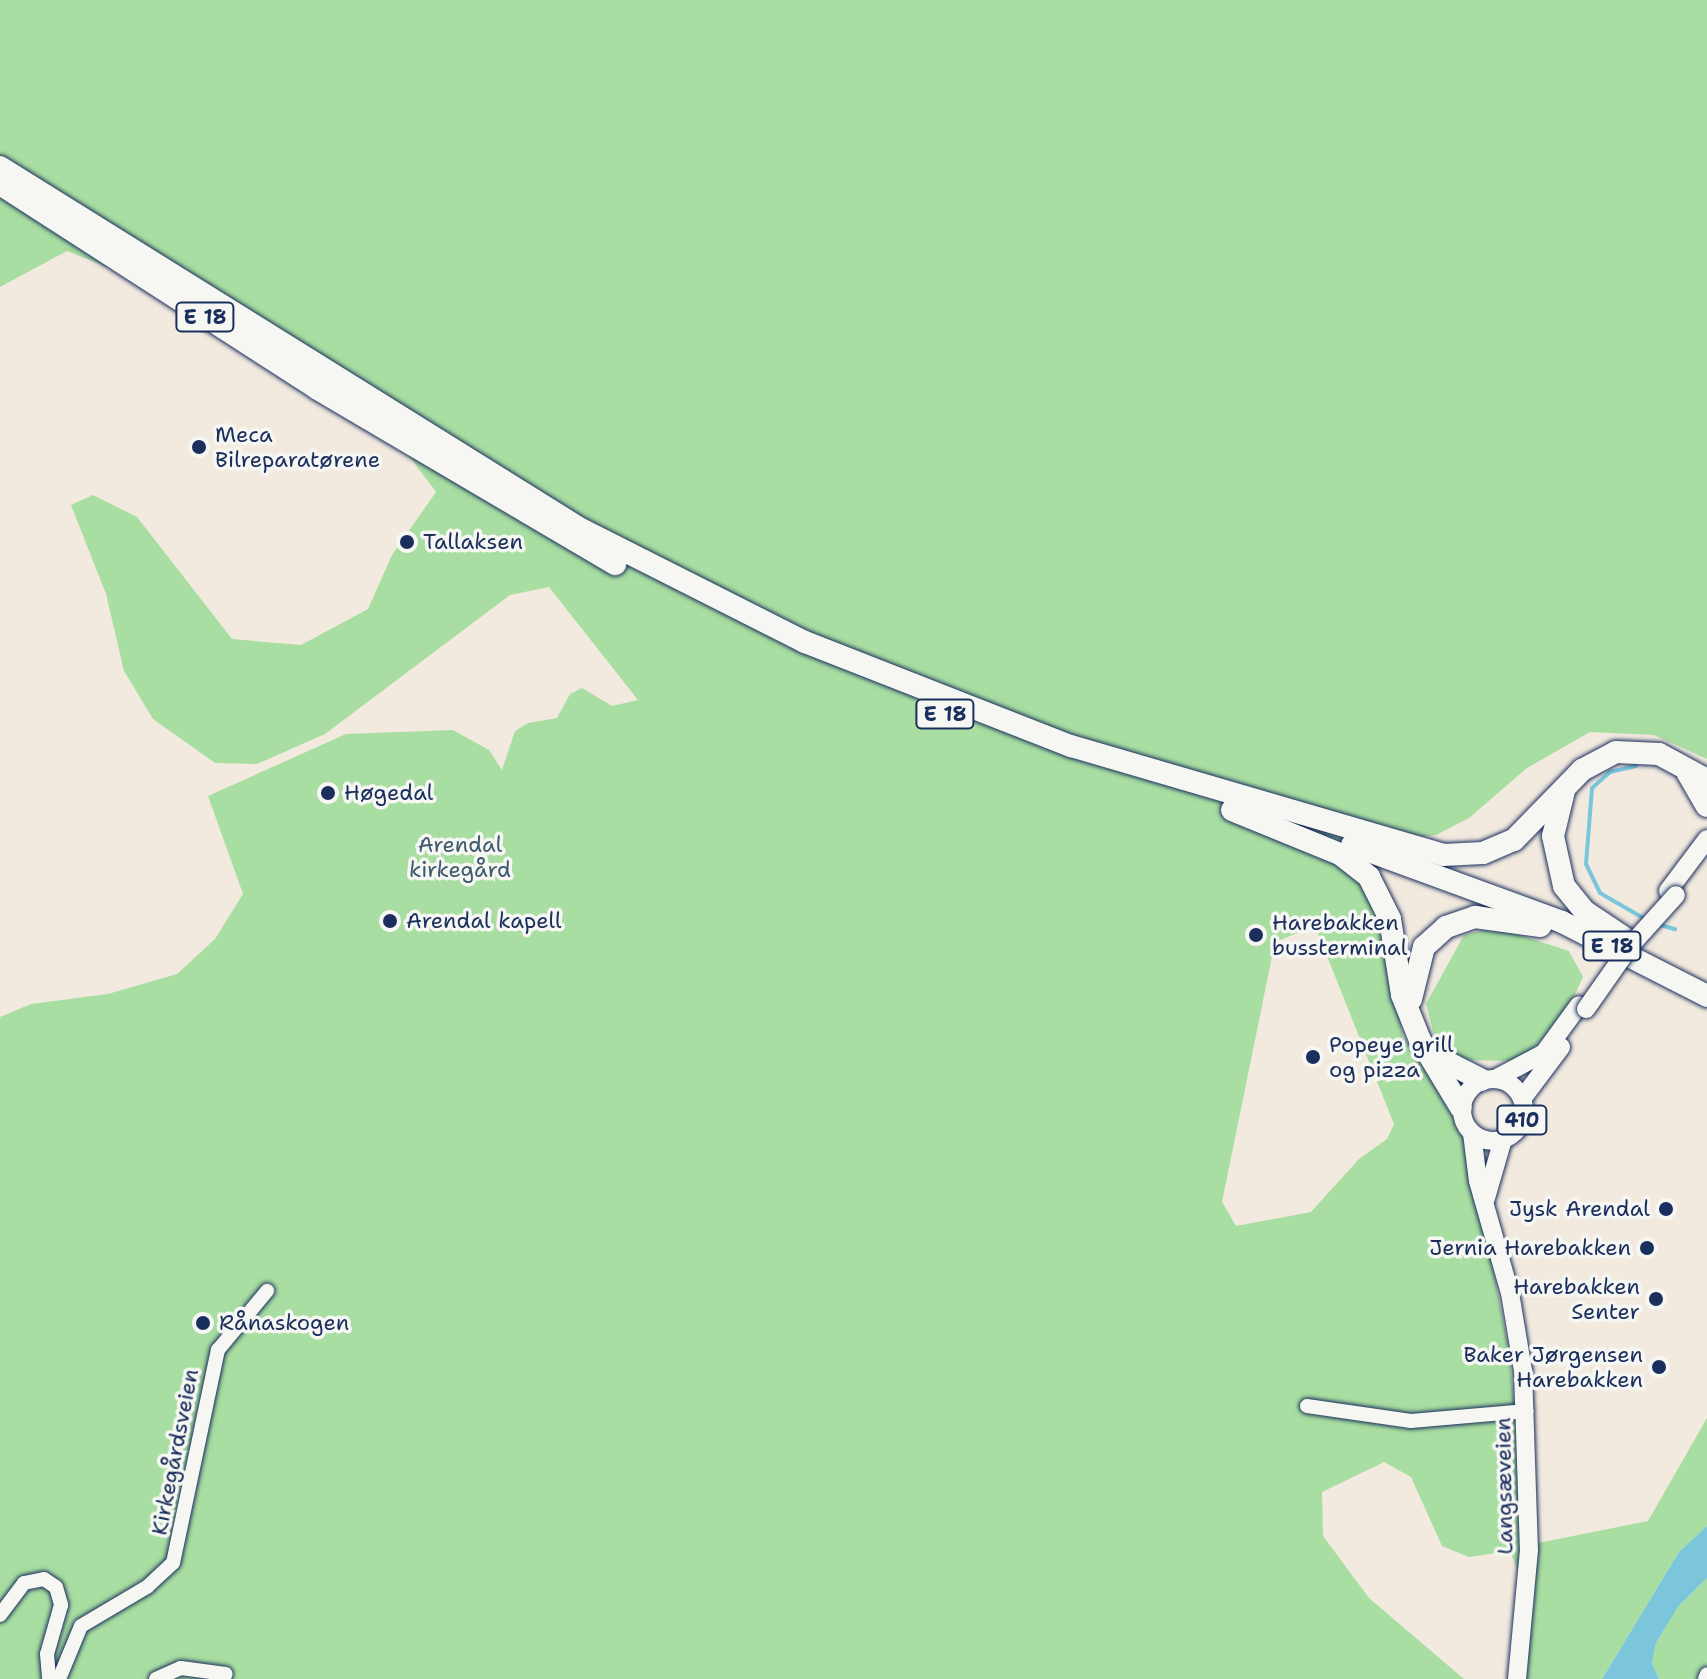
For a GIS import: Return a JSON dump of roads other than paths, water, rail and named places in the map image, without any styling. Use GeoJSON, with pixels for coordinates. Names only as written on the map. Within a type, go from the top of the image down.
{"type":"FeatureCollection","features":[{"type":"Feature","properties":{"kind":"highway","name":"E 18"},"geometry":{"type":"LineString","coordinates":[[0,167],[579,528],[705,595],[997,720],[1338,827],[1443,855],[1483,853],[1514,840],[1592,763],[1616,752],[1646,751],[1681,764],[1707,780]]}},
{"type":"Feature","properties":{"kind":"highway","name":"E 18"},"geometry":{"type":"LineString","coordinates":[[0,184],[318,389],[568,541],[897,696],[1067,759],[1476,887],[1707,984]]}},
{"type":"Feature","properties":{"kind":"highway"},"geometry":{"type":"LineString","coordinates":[[1681,764],[1707,806]]}},
{"type":"Feature","properties":{"kind":"highway","name":"E 18"},"geometry":{"type":"LineString","coordinates":[[1565,789],[1553,836],[1564,886],[1594,919],[1707,996]]}},
{"type":"Feature","properties":{"kind":"highway","name":"E 18"},"geometry":{"type":"LineString","coordinates":[[1232,810],[1340,854],[1369,877],[1390,919],[1402,995],[1428,1053],[1461,1108]]}},
{"type":"Feature","properties":{"kind":"highway","name":"E 18"},"geometry":{"type":"LineString","coordinates":[[1338,827],[1491,883],[1653,961]]}},
{"type":"Feature","properties":{"kind":"highway","name":"E 18"},"geometry":{"type":"LineString","coordinates":[[1410,1012],[1412,979],[1424,947],[1446,927],[1475,917],[1516,918],[1653,961]]}},
{"type":"Feature","properties":{"kind":"highway"},"geometry":{"type":"LineString","coordinates":[[1428,1053],[1490,1079]]}},
{"type":"Feature","properties":{"kind":"main road","name":"410"},"geometry":{"type":"LineString","coordinates":[[1583,1007],[1522,1099],[1521,1124],[1503,1139],[1487,1141],[1472,1133],[1461,1108],[1467,1091],[1544,1053],[1672,893],[1707,839]]}},
{"type":"Feature","properties":{"kind":"main road","name":"410"},"geometry":{"type":"LineString","coordinates":[[1672,893],[1707,866]]}},
{"type":"Feature","properties":{"kind":"main road","name":"410"},"geometry":{"type":"LineString","coordinates":[[1490,1079],[1512,1085],[1522,1099]]}},
{"type":"Feature","properties":{"kind":"main road","name":"Langsæveien"},"geometry":{"type":"LineString","coordinates":[[1472,1133],[1485,1201],[1517,1326],[1527,1411],[1529,1560],[1517,1679]]}},
{"type":"Feature","properties":{"kind":"main road","name":"410"},"geometry":{"type":"LineString","coordinates":[[1485,1201],[1503,1139]]}},
{"type":"Feature","properties":{"kind":"street","name":"Kirkegårdsveien"},"geometry":{"type":"LineString","coordinates":[[59,1679],[81,1626],[147,1587],[173,1563],[218,1350],[267,1291]]}},
{"type":"Feature","properties":{"kind":"street"},"geometry":{"type":"LineString","coordinates":[[1307,1406],[1411,1421],[1527,1411]]}},
{"type":"Feature","properties":{"kind":"street"},"geometry":{"type":"LineString","coordinates":[[0,1615],[24,1583],[44,1579],[56,1587],[61,1605],[47,1654],[49,1679]]}},
{"type":"Feature","properties":{"kind":"street"},"geometry":{"type":"LineString","coordinates":[[156,1679],[181,1668],[226,1674]]}},
{"type":"Feature","properties":{"kind":"water"},"geometry":{"type":"Polygon","coordinates":[[[1707,1526],[1707,1578],[1678,1607],[1656,1643],[1652,1663],[1659,1679],[1602,1679],[1679,1552],[1707,1526]]]}},
{"type":"Feature","properties":{"kind":"waterway"},"geometry":{"type":"LineString","coordinates":[[1636,766],[1610,772],[1592,788],[1586,864],[1600,893],[1645,919]]}},
{"type":"Feature","properties":{"kind":"waterway"},"geometry":{"type":"LineString","coordinates":[[1657,924],[1675,929]]}},
{"type":"Feature","properties":{"kind":"place","name":"Meca Bilreparatørene"},"geometry":{"type":"Point","coordinates":[199,447]}},
{"type":"Feature","properties":{"kind":"place","name":"Tallaksen"},"geometry":{"type":"Point","coordinates":[407,542]}},
{"type":"Feature","properties":{"kind":"place","name":"Høgedal"},"geometry":{"type":"Point","coordinates":[328,793]}},
{"type":"Feature","properties":{"kind":"place","name":"Arendal kapell"},"geometry":{"type":"Point","coordinates":[390,921]}},
{"type":"Feature","properties":{"kind":"place","name":"Harebakken bussterminal"},"geometry":{"type":"Point","coordinates":[1256,935]}},
{"type":"Feature","properties":{"kind":"place","name":"Popeye grill og pizza"},"geometry":{"type":"Point","coordinates":[1313,1057]}},
{"type":"Feature","properties":{"kind":"place","name":"Jysk Arendal"},"geometry":{"type":"Point","coordinates":[1666,1209]}},
{"type":"Feature","properties":{"kind":"place","name":"Jernia Harebakken"},"geometry":{"type":"Point","coordinates":[1647,1248]}},
{"type":"Feature","properties":{"kind":"place","name":"Harebakken Senter"},"geometry":{"type":"Point","coordinates":[1656,1299]}},
{"type":"Feature","properties":{"kind":"place","name":"Rånaskogen"},"geometry":{"type":"Point","coordinates":[203,1323]}},
{"type":"Feature","properties":{"kind":"place","name":"Baker Jørgensen Harebakken"},"geometry":{"type":"Point","coordinates":[1659,1367]}},
{"type":"Feature","properties":{"kind":"park label","name":"Arendal kirkegård"},"geometry":{"type":"Point","coordinates":[460,856]}}]}
